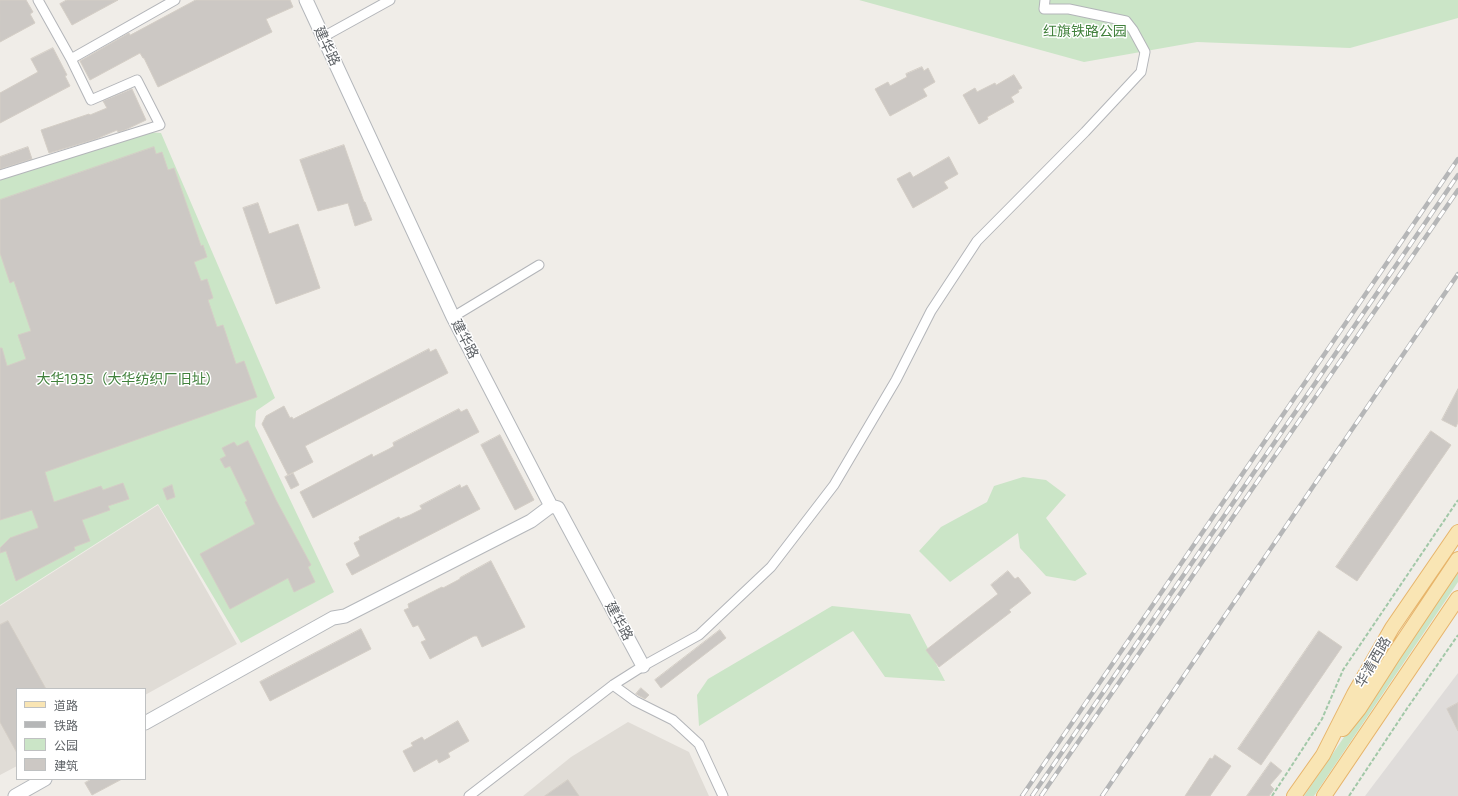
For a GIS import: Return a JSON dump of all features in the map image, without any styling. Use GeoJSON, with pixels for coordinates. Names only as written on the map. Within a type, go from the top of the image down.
{"type":"FeatureCollection","features":[{"type":"Feature","properties":{"kind":"main road","name":"华清西路"},"geometry":{"type":"LineString","coordinates":[[1294,796],[1323,755],[1354,694],[1392,628],[1458,532]]}},
{"type":"Feature","properties":{"kind":"main road"},"geometry":{"type":"LineString","coordinates":[[1323,755],[1359,709],[1458,558]]}},
{"type":"Feature","properties":{"kind":"main road"},"geometry":{"type":"LineString","coordinates":[[1324,796],[1458,598]]}},
{"type":"Feature","properties":{"kind":"street"},"geometry":{"type":"LineString","coordinates":[[0,175],[160,125],[138,80],[91,100],[71,58],[38,0]]}},
{"type":"Feature","properties":{"kind":"street"},"geometry":{"type":"LineString","coordinates":[[71,58],[158,4],[175,0]]}},
{"type":"Feature","properties":{"kind":"street","name":"建华路"},"geometry":{"type":"LineString","coordinates":[[306,0],[453,317],[551,506],[558,508],[643,666]]}},
{"type":"Feature","properties":{"kind":"street"},"geometry":{"type":"LineString","coordinates":[[323,37],[390,0]]}},
{"type":"Feature","properties":{"kind":"street"},"geometry":{"type":"LineString","coordinates":[[469,796],[613,685],[643,666],[699,635],[771,567],[834,485],[896,380],[931,311],[977,240],[1085,132],[1141,72],[1145,52],[1133,30],[1126,21],[1069,9],[1044,9],[1045,0]]}},
{"type":"Feature","properties":{"kind":"street"},"geometry":{"type":"LineString","coordinates":[[453,317],[539,265]]}},
{"type":"Feature","properties":{"kind":"street"},"geometry":{"type":"LineString","coordinates":[[146,722],[333,618],[345,616],[531,521],[551,506]]}},
{"type":"Feature","properties":{"kind":"street"},"geometry":{"type":"LineString","coordinates":[[613,685],[635,702],[673,720],[699,744],[722,796]]}},
{"type":"Feature","properties":{"kind":"street"},"geometry":{"type":"LineString","coordinates":[[14,796],[43,780]]}},
{"type":"Feature","properties":{"kind":"path"},"geometry":{"type":"LineString","coordinates":[[1272,796],[1322,719],[1343,670],[1458,500]]}},
{"type":"Feature","properties":{"kind":"path"},"geometry":{"type":"LineString","coordinates":[[1350,796],[1406,710],[1458,635]]}},
{"type":"Feature","properties":{"kind":"shaded area"},"geometry":{"type":"Polygon","coordinates":[[[158,505],[237,644],[146,694],[146,688],[16,688],[16,767],[0,775],[0,606],[158,505]]]}},
{"type":"Feature","properties":{"kind":"shaded area"},"geometry":{"type":"Polygon","coordinates":[[[1458,673],[1458,796],[1365,796],[1458,673]]]}},
{"type":"Feature","properties":{"kind":"shaded area"},"geometry":{"type":"Polygon","coordinates":[[[628,722],[689,752],[709,796],[523,796],[571,757],[628,722]]]}},
{"type":"Feature","properties":{"kind":"green space","name":"红旗铁路公园"},"geometry":{"type":"Polygon","coordinates":[[[859,0],[1458,0],[1458,18],[1350,48],[1197,42],[1084,62],[859,0]]]}},
{"type":"Feature","properties":{"kind":"green space","name":"大华1935（大华纺织厂旧址）"},"geometry":{"type":"Polygon","coordinates":[[[145,132],[161,133],[275,398],[256,411],[255,426],[334,592],[241,643],[158,504],[0,605],[0,179],[145,132]]]}},
{"type":"Feature","properties":{"kind":"green space"},"geometry":{"type":"Polygon","coordinates":[[[1023,477],[1046,480],[1066,495],[1046,518],[1087,574],[1075,581],[1046,576],[1020,548],[1018,533],[950,582],[919,551],[941,527],[987,502],[994,486],[1023,477]]]}},
{"type":"Feature","properties":{"kind":"green space"},"geometry":{"type":"Polygon","coordinates":[[[1458,569],[1458,582],[1314,796],[1304,796],[1458,569]]]}},
{"type":"Feature","properties":{"kind":"green space"},"geometry":{"type":"Polygon","coordinates":[[[832,606],[910,614],[945,681],[885,677],[853,631],[699,726],[697,695],[708,679],[832,606]]]}},
{"type":"Feature","properties":{"kind":"building"},"geometry":{"type":"Polygon","coordinates":[[[0,0],[26,0],[33,12],[30,14],[35,23],[0,42],[0,0]]]}},
{"type":"Feature","properties":{"kind":"building"},"geometry":{"type":"Polygon","coordinates":[[[67,0],[118,0],[72,25],[60,4],[67,0]]]}},
{"type":"Feature","properties":{"kind":"building"},"geometry":{"type":"Polygon","coordinates":[[[196,0],[290,0],[293,7],[266,19],[272,32],[158,87],[140,53],[90,80],[80,61],[129,33],[130,35],[196,0]]]}},
{"type":"Feature","properties":{"kind":"building"},"geometry":{"type":"Polygon","coordinates":[[[53,48],[67,75],[65,76],[70,86],[0,123],[0,93],[38,72],[31,59],[53,48]]]}},
{"type":"Feature","properties":{"kind":"building"},"geometry":{"type":"Polygon","coordinates":[[[922,67],[924,71],[928,68],[935,82],[923,89],[927,96],[890,116],[875,89],[888,82],[890,86],[907,77],[906,74],[922,67]]]}},
{"type":"Feature","properties":{"kind":"building"},"geometry":{"type":"Polygon","coordinates":[[[1014,75],[1022,88],[1011,97],[1014,102],[987,117],[988,119],[979,124],[963,95],[975,88],[977,92],[995,83],[996,85],[1014,75]]]}},
{"type":"Feature","properties":{"kind":"building"},"geometry":{"type":"Polygon","coordinates":[[[132,89],[146,120],[125,130],[118,132],[117,130],[96,139],[49,153],[41,130],[89,114],[90,115],[107,108],[103,101],[132,89]]]}},
{"type":"Feature","properties":{"kind":"building"},"geometry":{"type":"Polygon","coordinates":[[[344,145],[372,220],[355,226],[348,203],[318,211],[300,160],[344,145]]]}},
{"type":"Feature","properties":{"kind":"building"},"geometry":{"type":"Polygon","coordinates":[[[28,147],[32,159],[0,169],[0,157],[28,147]]]}},
{"type":"Feature","properties":{"kind":"building","name":"大华1935（大华纺织厂旧址）"},"geometry":{"type":"Polygon","coordinates":[[[154,147],[156,154],[162,152],[168,170],[174,168],[201,246],[203,245],[207,257],[194,262],[201,281],[207,279],[213,298],[208,300],[217,327],[223,325],[236,364],[244,361],[257,397],[45,472],[54,502],[101,486],[103,490],[123,483],[129,499],[108,506],[110,510],[82,520],[90,541],[74,547],[75,550],[16,581],[6,551],[0,553],[0,548],[10,538],[38,528],[38,526],[32,510],[0,520],[0,348],[2,348],[7,366],[26,359],[18,335],[31,331],[14,281],[10,283],[0,253],[0,200],[154,147]]]}},
{"type":"Feature","properties":{"kind":"building"},"geometry":{"type":"Polygon","coordinates":[[[949,157],[958,174],[944,182],[948,188],[913,208],[897,179],[910,172],[913,177],[949,157]]]}},
{"type":"Feature","properties":{"kind":"building"},"geometry":{"type":"Polygon","coordinates":[[[258,203],[269,234],[298,224],[320,288],[276,304],[243,208],[258,203]]]}},
{"type":"Feature","properties":{"kind":"building"},"geometry":{"type":"Polygon","coordinates":[[[429,349],[430,352],[436,349],[448,373],[305,446],[313,462],[288,475],[262,424],[266,416],[284,406],[290,418],[292,417],[293,419],[429,349]]]}},
{"type":"Feature","properties":{"kind":"building"},"geometry":{"type":"Polygon","coordinates":[[[1458,389],[1458,422],[1456,427],[1442,420],[1458,389]]]}},
{"type":"Feature","properties":{"kind":"building"},"geometry":{"type":"Polygon","coordinates":[[[459,409],[461,412],[467,409],[479,432],[313,518],[300,492],[372,454],[373,457],[389,449],[394,446],[393,443],[459,409]]]}},
{"type":"Feature","properties":{"kind":"building"},"geometry":{"type":"Polygon","coordinates":[[[1431,431],[1451,445],[1357,581],[1336,567],[1431,431]]]}},
{"type":"Feature","properties":{"kind":"building"},"geometry":{"type":"Polygon","coordinates":[[[500,435],[534,500],[515,510],[481,445],[500,435]]]}},
{"type":"Feature","properties":{"kind":"building"},"geometry":{"type":"Polygon","coordinates":[[[248,441],[276,500],[311,565],[308,567],[315,582],[294,592],[288,578],[230,609],[200,554],[255,524],[245,502],[247,501],[230,466],[225,468],[220,459],[226,456],[222,448],[234,442],[237,446],[248,441]]]}},
{"type":"Feature","properties":{"kind":"building"},"geometry":{"type":"Polygon","coordinates":[[[293,473],[299,485],[291,489],[285,477],[293,473]]]}},
{"type":"Feature","properties":{"kind":"building"},"geometry":{"type":"Polygon","coordinates":[[[172,485],[175,497],[167,500],[163,489],[172,485]]]}},
{"type":"Feature","properties":{"kind":"building"},"geometry":{"type":"Polygon","coordinates":[[[460,485],[461,488],[467,485],[480,509],[352,575],[346,564],[360,556],[354,543],[360,540],[359,537],[399,517],[400,519],[422,509],[420,506],[460,485]]]}},
{"type":"Feature","properties":{"kind":"building"},"geometry":{"type":"Polygon","coordinates":[[[491,561],[525,627],[482,647],[477,636],[474,636],[430,659],[421,642],[426,640],[418,625],[413,627],[404,610],[409,608],[408,604],[442,587],[443,588],[491,561]]]}},
{"type":"Feature","properties":{"kind":"building"},"geometry":{"type":"Polygon","coordinates":[[[1008,571],[1015,579],[1018,577],[1031,593],[1009,610],[1011,612],[939,667],[926,650],[998,594],[991,585],[1008,571]]]}},
{"type":"Feature","properties":{"kind":"building"},"geometry":{"type":"Polygon","coordinates":[[[8,621],[45,688],[16,688],[16,751],[0,722],[0,625],[8,621]]]}},
{"type":"Feature","properties":{"kind":"building"},"geometry":{"type":"Polygon","coordinates":[[[361,629],[371,649],[270,701],[260,682],[361,629]]]}},
{"type":"Feature","properties":{"kind":"building"},"geometry":{"type":"Polygon","coordinates":[[[720,630],[726,638],[661,688],[655,680],[720,630]]]}},
{"type":"Feature","properties":{"kind":"building"},"geometry":{"type":"Polygon","coordinates":[[[1319,631],[1342,647],[1261,765],[1238,749],[1319,631]]]}},
{"type":"Feature","properties":{"kind":"building"},"geometry":{"type":"Polygon","coordinates":[[[641,688],[649,695],[645,699],[636,694],[641,688]]]}},
{"type":"Feature","properties":{"kind":"building"},"geometry":{"type":"Polygon","coordinates":[[[1458,703],[1458,731],[1447,709],[1458,703]]]}},
{"type":"Feature","properties":{"kind":"building"},"geometry":{"type":"Polygon","coordinates":[[[458,721],[469,741],[448,753],[450,757],[439,763],[437,759],[414,772],[403,751],[413,746],[411,743],[422,737],[424,740],[458,721]]]}},
{"type":"Feature","properties":{"kind":"building"},"geometry":{"type":"Polygon","coordinates":[[[1215,755],[1231,766],[1210,796],[1185,796],[1210,758],[1212,759],[1215,755]]]}},
{"type":"Feature","properties":{"kind":"building"},"geometry":{"type":"Polygon","coordinates":[[[1271,762],[1282,771],[1270,785],[1274,789],[1269,796],[1247,796],[1271,762]]]}},
{"type":"Feature","properties":{"kind":"building"},"geometry":{"type":"Polygon","coordinates":[[[90,780],[120,780],[92,795],[85,783],[90,780]]]}},
{"type":"Feature","properties":{"kind":"building"},"geometry":{"type":"Polygon","coordinates":[[[568,780],[579,796],[545,796],[568,780]]]}},
{"type":"Feature","properties":{"kind":"railway"},"geometry":{"type":"LineString","coordinates":[[1022,796],[1458,159]]}},
{"type":"Feature","properties":{"kind":"railway"},"geometry":{"type":"LineString","coordinates":[[1032,796],[1458,175]]}},
{"type":"Feature","properties":{"kind":"railway"},"geometry":{"type":"LineString","coordinates":[[1041,796],[1458,190]]}},
{"type":"Feature","properties":{"kind":"railway"},"geometry":{"type":"LineString","coordinates":[[1102,796],[1458,274]]}}]}
